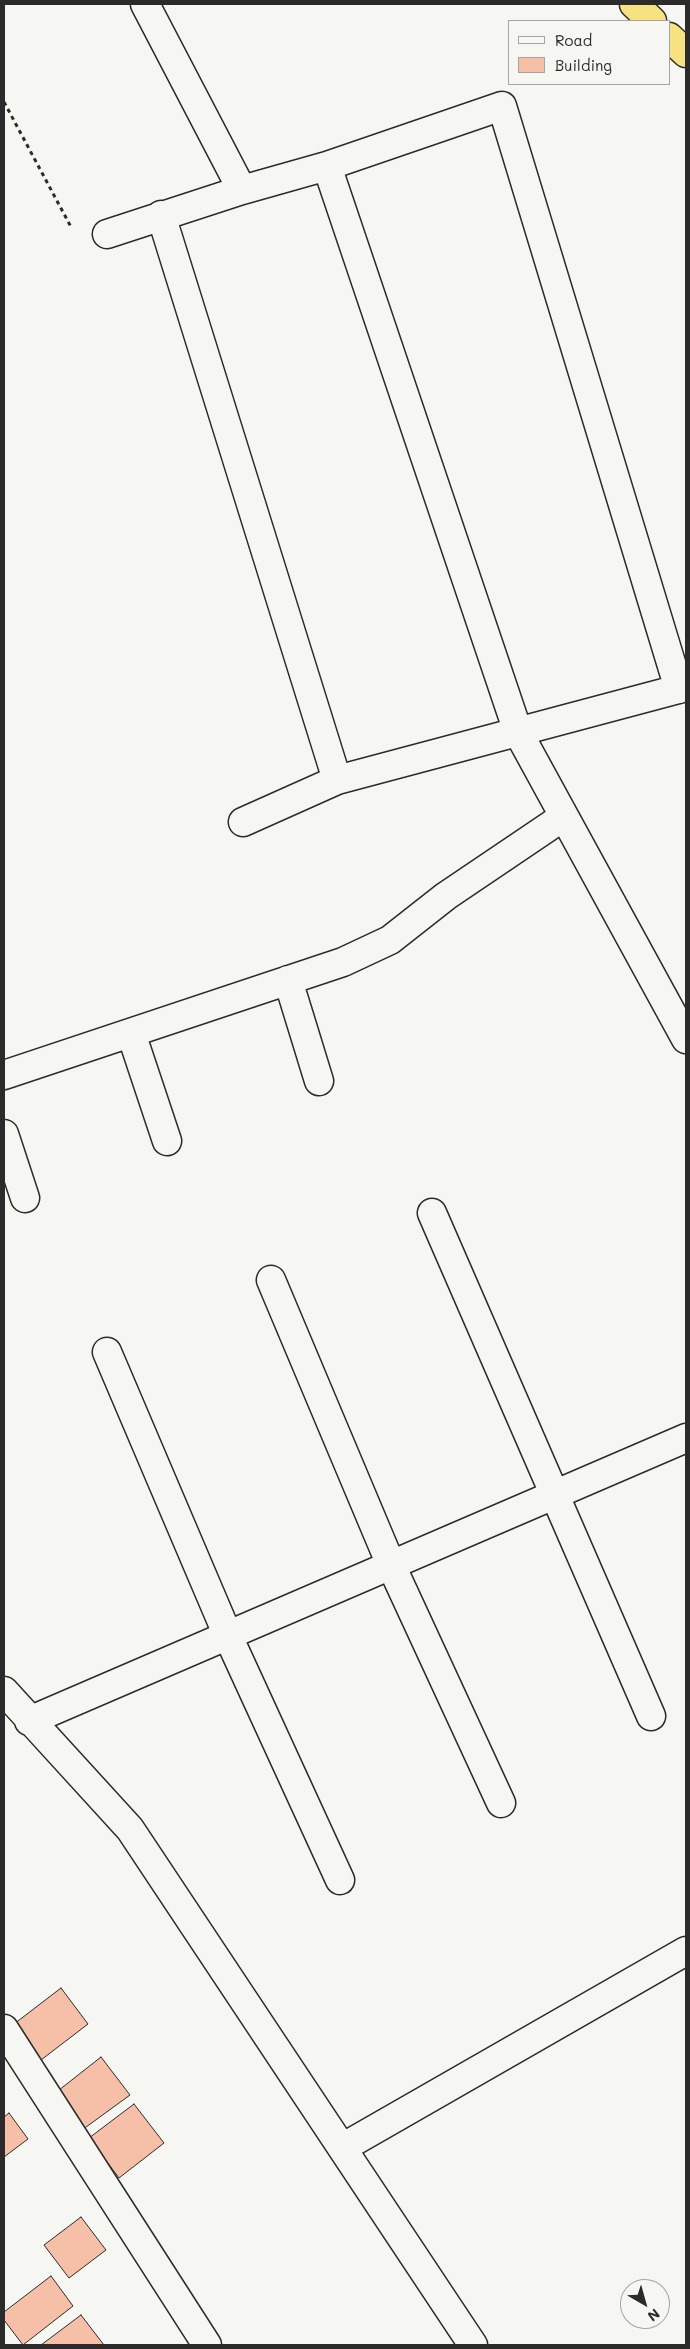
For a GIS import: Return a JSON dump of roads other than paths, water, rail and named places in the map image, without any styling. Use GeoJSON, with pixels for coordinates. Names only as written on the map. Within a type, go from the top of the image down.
{"type":"FeatureCollection","features":[{"type":"Feature","properties":{"kind":"highway"},"geometry":{"type":"LineString","coordinates":[[634,4],[651,20]]}},
{"type":"Feature","properties":{"kind":"highway"},"geometry":{"type":"LineString","coordinates":[[670,38],[686,53]]}},
{"type":"Feature","properties":{"kind":"street"},"geometry":{"type":"LineString","coordinates":[[144,4],[242,190]]}},
{"type":"Feature","properties":{"kind":"street"},"geometry":{"type":"LineString","coordinates":[[108,234],[161,215],[327,166],[502,106],[682,688],[337,780],[243,822]]}},
{"type":"Feature","properties":{"kind":"street"},"geometry":{"type":"LineString","coordinates":[[327,166],[518,732],[686,1039]]}},
{"type":"Feature","properties":{"kind":"street"},"geometry":{"type":"LineString","coordinates":[[161,215],[337,780]]}},
{"type":"Feature","properties":{"kind":"street"},"geometry":{"type":"LineString","coordinates":[[4,1075],[343,962],[390,940],[446,896],[564,817]]}},
{"type":"Feature","properties":{"kind":"street"},"geometry":{"type":"LineString","coordinates":[[288,980],[319,1082]]}},
{"type":"Feature","properties":{"kind":"street"},"geometry":{"type":"LineString","coordinates":[[130,1033],[167,1141]]}},
{"type":"Feature","properties":{"kind":"street"},"geometry":{"type":"LineString","coordinates":[[4,1134],[26,1198]]}},
{"type":"Feature","properties":{"kind":"street"},"geometry":{"type":"LineString","coordinates":[[432,1213],[651,1716]]}},
{"type":"Feature","properties":{"kind":"street"},"geometry":{"type":"LineString","coordinates":[[271,1280],[391,1566],[501,1803]]}},
{"type":"Feature","properties":{"kind":"street"},"geometry":{"type":"LineString","coordinates":[[107,1352],[228,1636],[340,1880]]}},
{"type":"Feature","properties":{"kind":"street"},"geometry":{"type":"LineString","coordinates":[[30,1722],[686,1438]]}},
{"type":"Feature","properties":{"kind":"street"},"geometry":{"type":"LineString","coordinates":[[4,1691],[30,1722],[130,1829],[473,2345]]}},
{"type":"Feature","properties":{"kind":"street"},"geometry":{"type":"LineString","coordinates":[[342,2148],[686,1951]]}},
{"type":"Feature","properties":{"kind":"street"},"geometry":{"type":"LineString","coordinates":[[4,2029],[206,2345]]}}]}
